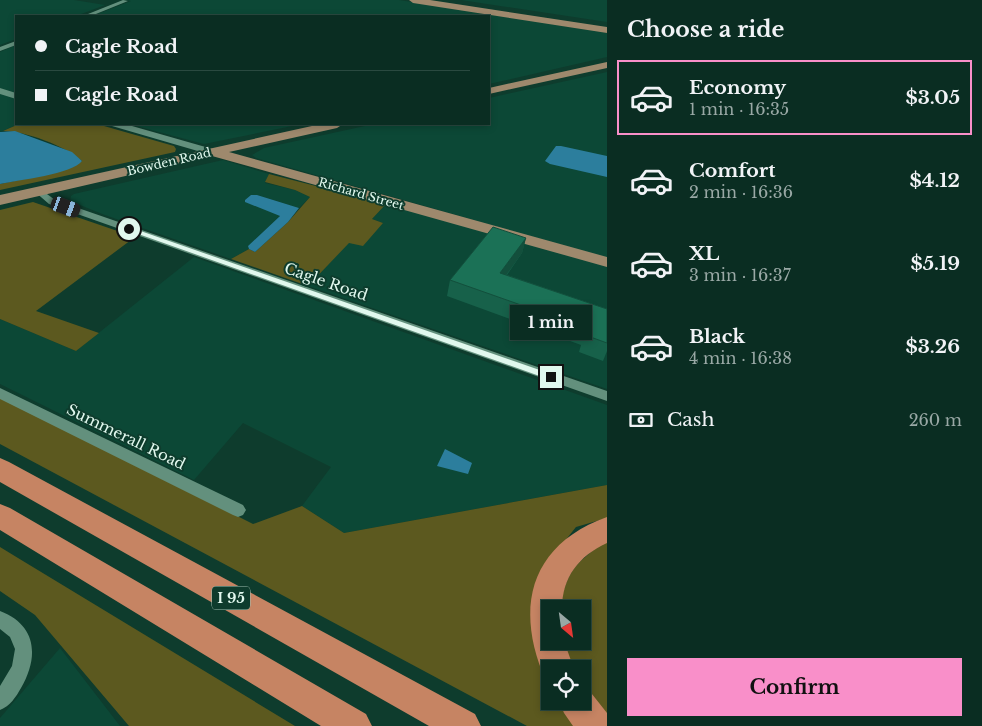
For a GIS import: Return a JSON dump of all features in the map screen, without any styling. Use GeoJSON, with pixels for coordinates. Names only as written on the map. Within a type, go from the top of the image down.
{"type":"FeatureCollection","features":[{"type":"Feature","properties":{"kind":"highway","name":"I 95"},"geometry":{"type":"LineString","coordinates":[[0,469],[463,726]]}},
{"type":"Feature","properties":{"kind":"highway"},"geometry":{"type":"LineString","coordinates":[[0,516],[354,726]]}},
{"type":"Feature","properties":{"kind":"highway"},"geometry":{"type":"LineString","coordinates":[[555,660],[546,638],[546,597],[550,579],[565,556],[574,548],[590,536],[607,529]]}},
{"type":"Feature","properties":{"kind":"highway"},"geometry":{"type":"LineString","coordinates":[[583,710],[595,726]]}},
{"type":"Feature","properties":{"kind":"main road"},"geometry":{"type":"LineString","coordinates":[[412,0],[449,2],[607,24]]}},
{"type":"Feature","properties":{"kind":"main road"},"geometry":{"type":"LineString","coordinates":[[449,2],[607,30]]}},
{"type":"Feature","properties":{"kind":"main road"},"geometry":{"type":"LineString","coordinates":[[490,90],[607,65]]}},
{"type":"Feature","properties":{"kind":"main road","name":"Bowden Road"},"geometry":{"type":"LineString","coordinates":[[0,200],[333,125]]}},
{"type":"Feature","properties":{"kind":"main road","name":"Richard Street"},"geometry":{"type":"LineString","coordinates":[[212,152],[607,262]]}},
{"type":"Feature","properties":{"kind":"street"},"geometry":{"type":"LineString","coordinates":[[89,15],[125,1]]}},
{"type":"Feature","properties":{"kind":"street"},"geometry":{"type":"LineString","coordinates":[[0,49],[15,43]]}},
{"type":"Feature","properties":{"kind":"street"},"geometry":{"type":"LineString","coordinates":[[0,91],[15,96]]}},
{"type":"Feature","properties":{"kind":"street","name":"Richard Street"},"geometry":{"type":"LineString","coordinates":[[119,125],[212,152]]}},
{"type":"Feature","properties":{"kind":"street","name":"Cagle Road"},"geometry":{"type":"LineString","coordinates":[[39,191],[52,202],[607,396]]}},
{"type":"Feature","properties":{"kind":"street","name":"Summerall Road"},"geometry":{"type":"LineString","coordinates":[[0,393],[238,510]]}},
{"type":"Feature","properties":{"kind":"street"},"geometry":{"type":"LineString","coordinates":[[0,619],[16,631],[22,642],[23,656],[21,671],[11,689],[0,701]]}},
{"type":"Feature","properties":{"kind":"shaded area"},"geometry":{"type":"Polygon","coordinates":[[[0,0],[74,0],[105,5],[79,15],[15,15],[15,39],[0,45],[0,0]]]}},
{"type":"Feature","properties":{"kind":"shaded area"},"geometry":{"type":"Polygon","coordinates":[[[127,0],[399,0],[607,33],[607,57],[490,84],[490,15],[95,15],[131,1],[127,0]]]}},
{"type":"Feature","properties":{"kind":"shaded area"},"geometry":{"type":"Polygon","coordinates":[[[461,0],[607,0],[607,22],[461,0]]]}},
{"type":"Feature","properties":{"kind":"shaded area"},"geometry":{"type":"Polygon","coordinates":[[[15,45],[15,93],[0,88],[0,52],[15,45]]]}},
{"type":"Feature","properties":{"kind":"shaded area"},"geometry":{"type":"Polygon","coordinates":[[[607,72],[607,258],[256,158],[252,155],[264,148],[369,125],[490,125],[490,98],[607,72]]]}},
{"type":"Feature","properties":{"kind":"shaded area"},"geometry":{"type":"Polygon","coordinates":[[[0,94],[15,99],[15,125],[17,125],[0,132],[0,94]]]}},
{"type":"Feature","properties":{"kind":"shaded area"},"geometry":{"type":"Polygon","coordinates":[[[17,125],[100,125],[174,146],[176,149],[175,152],[0,190],[0,184],[56,172],[82,161],[75,155],[45,140],[3,131],[17,125]]]}},
{"type":"Feature","properties":{"kind":"shaded area"},"geometry":{"type":"Polygon","coordinates":[[[133,125],[297,125],[204,144],[133,125]]]}},
{"type":"Feature","properties":{"kind":"shaded area"},"geometry":{"type":"Polygon","coordinates":[[[223,160],[269,174],[265,183],[295,190],[310,197],[299,208],[257,195],[251,195],[245,200],[280,216],[248,246],[249,249],[231,259],[70,201],[71,196],[74,194],[223,160]]]}},
{"type":"Feature","properties":{"kind":"shaded area"},"geometry":{"type":"Polygon","coordinates":[[[269,174],[386,204],[372,219],[383,223],[363,246],[349,243],[308,286],[231,259],[249,249],[255,252],[288,222],[310,197],[295,190],[265,182],[269,174]]]}},
{"type":"Feature","properties":{"kind":"shaded area"},"geometry":{"type":"Polygon","coordinates":[[[33,202],[135,237],[36,311],[99,333],[76,351],[0,319],[0,210],[33,202]]]}},
{"type":"Feature","properties":{"kind":"shaded area"},"geometry":{"type":"Polygon","coordinates":[[[386,204],[607,266],[607,389],[308,286],[349,242],[383,223],[372,219],[386,204]]]}},
{"type":"Feature","properties":{"kind":"shaded area"},"geometry":{"type":"Polygon","coordinates":[[[194,257],[607,405],[607,485],[344,533],[302,506],[331,467],[243,423],[194,480],[0,384],[0,319],[76,351],[194,257]]]}},
{"type":"Feature","properties":{"kind":"shaded area"},"geometry":{"type":"Polygon","coordinates":[[[0,396],[253,524],[302,506],[344,533],[607,485],[607,518],[576,527],[545,566],[546,600],[541,600],[541,650],[548,650],[548,660],[541,660],[541,710],[570,710],[579,726],[527,726],[0,444],[0,396]]]}},
{"type":"Feature","properties":{"kind":"shaded area"},"geometry":{"type":"Polygon","coordinates":[[[607,540],[607,726],[591,705],[591,660],[567,660],[564,650],[591,650],[591,600],[561,600],[574,568],[587,555],[607,540]]]}},
{"type":"Feature","properties":{"kind":"shaded area"},"geometry":{"type":"Polygon","coordinates":[[[0,547],[295,726],[129,726],[35,615],[0,591],[0,547]]]}},
{"type":"Feature","properties":{"kind":"shaded area"},"geometry":{"type":"Polygon","coordinates":[[[60,648],[120,726],[0,726],[0,718],[60,648]]]}},
{"type":"Feature","properties":{"kind":"water"},"geometry":{"type":"Polygon","coordinates":[[[15,131],[72,152],[82,161],[77,166],[68,170],[0,184],[0,132],[15,131]]]}},
{"type":"Feature","properties":{"kind":"water"},"geometry":{"type":"Polygon","coordinates":[[[556,146],[607,156],[607,177],[550,164],[545,161],[556,146]]]}},
{"type":"Feature","properties":{"kind":"water"},"geometry":{"type":"Polygon","coordinates":[[[251,195],[257,195],[299,208],[288,222],[255,252],[249,249],[248,246],[280,216],[245,202],[251,195]]]}},
{"type":"Feature","properties":{"kind":"water"},"geometry":{"type":"Polygon","coordinates":[[[445,449],[472,463],[468,474],[437,466],[445,449]]]}},
{"type":"Feature","properties":{"kind":"building"},"geometry":{"type":"Polygon","coordinates":[[[493,227],[526,238],[500,273],[607,309],[607,343],[585,335],[589,329],[450,280],[493,227]]]}},
{"type":"Feature","properties":{"kind":"route"},"geometry":{"type":"LineString","coordinates":[[129,229],[551,377]]}}]}
